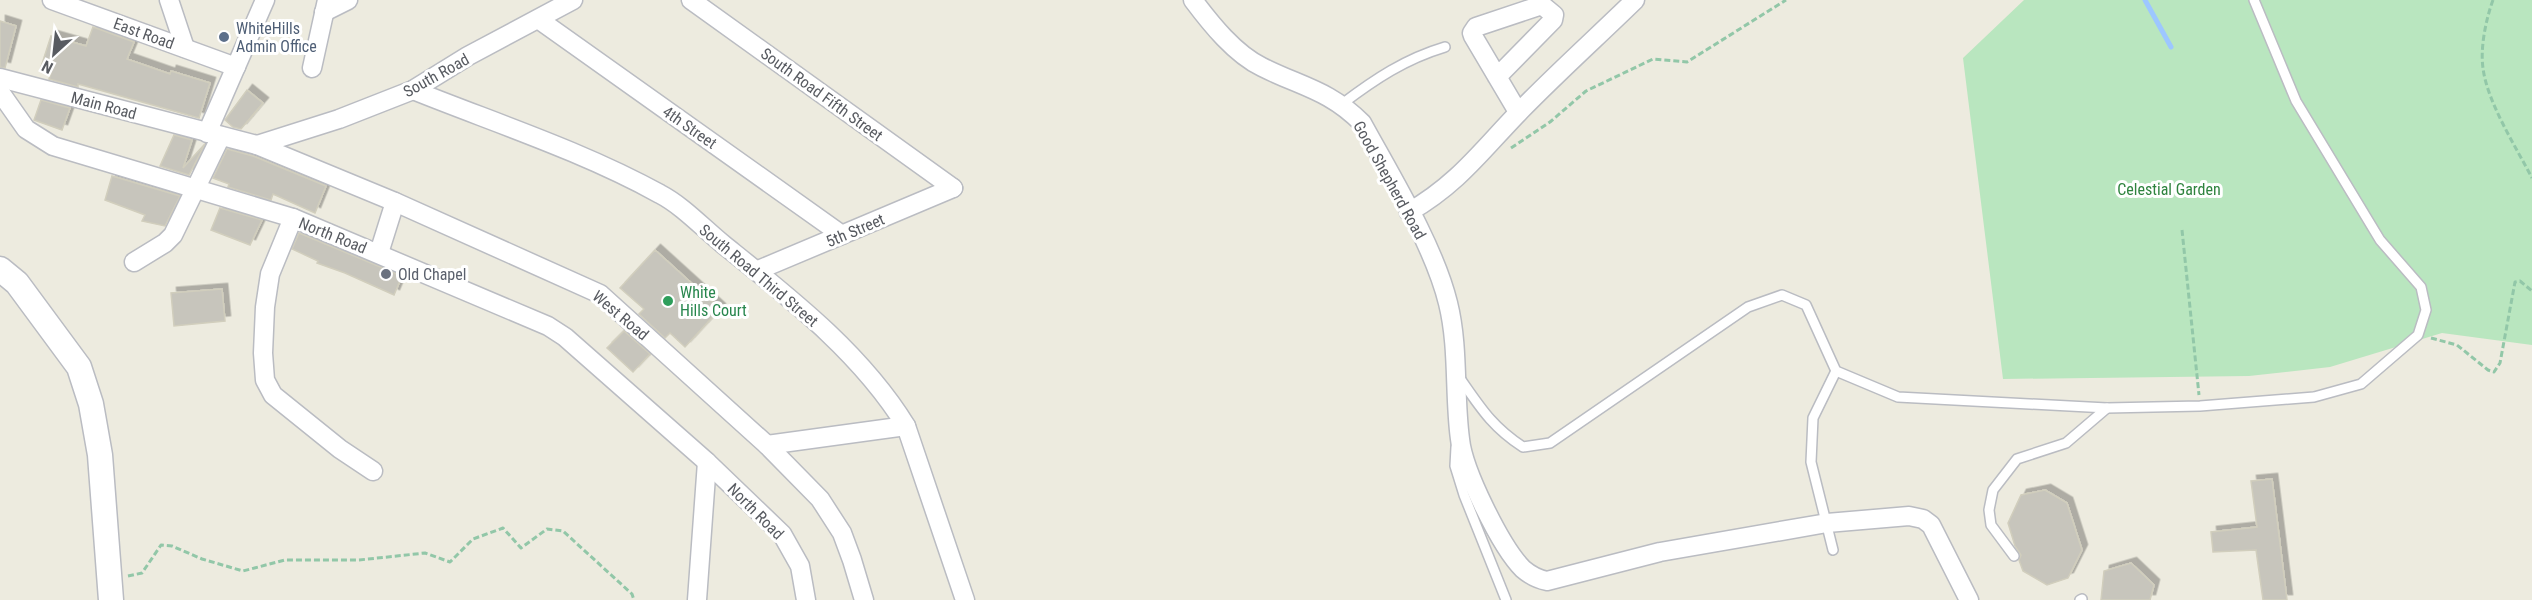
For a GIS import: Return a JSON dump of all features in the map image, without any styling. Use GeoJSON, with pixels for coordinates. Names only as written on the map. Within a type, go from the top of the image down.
{"type":"FeatureCollection","features":[{"type":"Feature","properties":{"kind":"street","name":"East Road"},"geometry":{"type":"LineString","coordinates":[[52,0],[236,67]]}},
{"type":"Feature","properties":{"kind":"street"},"geometry":{"type":"LineString","coordinates":[[169,0],[185,48]]}},
{"type":"Feature","properties":{"kind":"street"},"geometry":{"type":"LineString","coordinates":[[134,262],[165,243],[173,235],[195,189],[236,67],[265,0]]}},
{"type":"Feature","properties":{"kind":"street"},"geometry":{"type":"LineString","coordinates":[[312,68],[325,6],[348,0]]}},
{"type":"Feature","properties":{"kind":"street","name":"South Road"},"geometry":{"type":"LineString","coordinates":[[257,145],[339,119],[413,90],[468,56],[573,0]]}},
{"type":"Feature","properties":{"kind":"street","name":"South Road Fifth Street"},"geometry":{"type":"LineString","coordinates":[[691,0],[953,188]]}},
{"type":"Feature","properties":{"kind":"street","name":"Good Shepherd Road"},"geometry":{"type":"LineString","coordinates":[[1193,0],[1231,43],[1260,66],[1330,96],[1362,123],[1431,255],[1448,304],[1460,442],[1478,493],[1505,546],[1525,571],[1538,579],[1547,581],[1660,552],[1827,523],[1887,516],[1909,516],[1923,519],[1931,525],[1969,600]]}},
{"type":"Feature","properties":{"kind":"street"},"geometry":{"type":"LineString","coordinates":[[1409,212],[1446,189],[1519,112],[1635,0]]}},
{"type":"Feature","properties":{"kind":"street"},"geometry":{"type":"LineString","coordinates":[[1497,77],[1553,20],[1554,15],[1546,6],[1542,5],[1473,30],[1473,36],[1497,77],[1519,112]]}},
{"type":"Feature","properties":{"kind":"street","name":"4th Street"},"geometry":{"type":"LineString","coordinates":[[538,19],[842,235]]}},
{"type":"Feature","properties":{"kind":"street","name":"Main Road"},"geometry":{"type":"LineString","coordinates":[[0,78],[214,135]]}},
{"type":"Feature","properties":{"kind":"street","name":"South Road Third Street"},"geometry":{"type":"LineString","coordinates":[[413,90],[611,169],[662,195],[839,344],[869,375],[893,405],[906,426],[965,600]]}},
{"type":"Feature","properties":{"kind":"street","name":"North Road"},"geometry":{"type":"LineString","coordinates":[[0,92],[26,129],[53,146],[293,218],[548,326],[565,337],[707,462],[782,534],[800,566],[806,600]]}},
{"type":"Feature","properties":{"kind":"street","name":"West Road"},"geometry":{"type":"LineString","coordinates":[[214,135],[257,145],[395,202],[600,294],[767,445],[820,499],[842,533],[864,600]]}},
{"type":"Feature","properties":{"kind":"street","name":"5th Street"},"geometry":{"type":"LineString","coordinates":[[756,272],[953,188]]}},
{"type":"Feature","properties":{"kind":"street"},"geometry":{"type":"LineString","coordinates":[[380,254],[395,202]]}},
{"type":"Feature","properties":{"kind":"street"},"geometry":{"type":"LineString","coordinates":[[293,218],[270,274],[266,296],[263,353],[265,380],[273,395],[340,449],[373,471]]}},
{"type":"Feature","properties":{"kind":"street"},"geometry":{"type":"LineString","coordinates":[[0,269],[17,283],[79,367],[91,404],[100,455],[110,590]]}},
{"type":"Feature","properties":{"kind":"street"},"geometry":{"type":"LineString","coordinates":[[767,445],[906,426]]}},
{"type":"Feature","properties":{"kind":"street","name":"North Road"},"geometry":{"type":"LineString","coordinates":[[697,600],[707,462]]}},
{"type":"Feature","properties":{"kind":"lane"},"geometry":{"type":"LineString","coordinates":[[1455,370],[1502,434],[1523,447],[1550,442],[1748,307],[1782,295],[1806,305],[1836,371],[1898,397],[2107,408],[2200,406],[2314,397],[2361,384],[2418,335],[2426,310],[2421,287],[2380,240],[2296,101],[2254,0]]}},
{"type":"Feature","properties":{"kind":"lane"},"geometry":{"type":"LineString","coordinates":[[1342,104],[1370,82],[1417,55],[1444,46]]}},
{"type":"Feature","properties":{"kind":"lane"},"geometry":{"type":"LineString","coordinates":[[1833,550],[1811,462],[1814,418],[1836,371]]}},
{"type":"Feature","properties":{"kind":"lane"},"geometry":{"type":"LineString","coordinates":[[2013,556],[1991,525],[1989,510],[1993,490],[2017,459],[2066,443],[2107,408]]}},
{"type":"Feature","properties":{"kind":"lane"},"geometry":{"type":"LineString","coordinates":[[1460,442],[1455,451],[1455,466],[1464,495],[1506,600]]}},
{"type":"Feature","properties":{"kind":"path"},"geometry":{"type":"LineString","coordinates":[[1504,154],[1550,122],[1586,91],[1653,59],[1687,62],[1786,0]]}},
{"type":"Feature","properties":{"kind":"path"},"geometry":{"type":"LineString","coordinates":[[2493,0],[2483,49],[2483,69],[2496,108],[2532,178]]}},
{"type":"Feature","properties":{"kind":"path"},"geometry":{"type":"LineString","coordinates":[[2182,230],[2200,406]]}},
{"type":"Feature","properties":{"kind":"path"},"geometry":{"type":"LineString","coordinates":[[2418,335],[2457,345],[2494,372],[2500,363],[2515,282],[2520,281],[2532,291]]}},
{"type":"Feature","properties":{"kind":"path"},"geometry":{"type":"LineString","coordinates":[[110,590],[142,573],[161,544],[243,571],[285,560],[359,560],[425,553],[450,562],[473,539],[503,528],[521,548],[547,529],[563,531],[632,594],[634,600]]}},
{"type":"Feature","properties":{"kind":"green space","name":"Celestial Garden"},"geometry":{"type":"Polygon","coordinates":[[[2024,0],[2532,0],[2532,345],[2442,333],[2330,367],[2249,376],[2003,379],[1963,58],[2024,0]]]}},
{"type":"Feature","properties":{"kind":"building"},"geometry":{"type":"Polygon","coordinates":[[[0,21],[16,26],[5,68],[0,67],[0,21]]]}},
{"type":"Feature","properties":{"kind":"building"},"geometry":{"type":"Polygon","coordinates":[[[93,27],[134,42],[127,59],[170,74],[171,71],[210,83],[199,118],[78,84],[78,87],[49,79],[51,73],[40,70],[51,36],[86,46],[93,27]]]}},
{"type":"Feature","properties":{"kind":"building"},"geometry":{"type":"Polygon","coordinates":[[[247,90],[263,103],[241,129],[233,127],[225,120],[247,90]]]}},
{"type":"Feature","properties":{"kind":"building"},"geometry":{"type":"Polygon","coordinates":[[[41,100],[70,108],[62,130],[34,120],[41,100]]]}},
{"type":"Feature","properties":{"kind":"building"},"geometry":{"type":"Polygon","coordinates":[[[174,135],[192,140],[183,168],[205,144],[189,175],[160,166],[174,135]]]}},
{"type":"Feature","properties":{"kind":"building"},"geometry":{"type":"Polygon","coordinates":[[[227,149],[253,156],[326,186],[315,213],[273,194],[271,200],[228,187],[229,184],[213,178],[227,149]]]}},
{"type":"Feature","properties":{"kind":"building"},"geometry":{"type":"Polygon","coordinates":[[[112,176],[180,196],[165,226],[142,221],[145,215],[105,200],[112,176]]]}},
{"type":"Feature","properties":{"kind":"building"},"geometry":{"type":"Polygon","coordinates":[[[220,208],[262,220],[250,245],[211,230],[220,208]]]}},
{"type":"Feature","properties":{"kind":"building"},"geometry":{"type":"Polygon","coordinates":[[[299,233],[402,276],[394,295],[317,263],[318,261],[292,249],[299,233]]]}},
{"type":"Feature","properties":{"kind":"building"},"geometry":{"type":"Polygon","coordinates":[[[655,250],[720,309],[685,347],[670,333],[665,338],[639,314],[644,309],[620,288],[655,250]]]}},
{"type":"Feature","properties":{"kind":"building"},"geometry":{"type":"Polygon","coordinates":[[[222,289],[225,321],[174,326],[171,293],[222,289]]]}},
{"type":"Feature","properties":{"kind":"building"},"geometry":{"type":"Polygon","coordinates":[[[624,331],[650,354],[633,372],[607,348],[624,331]]]}},
{"type":"Feature","properties":{"kind":"building"},"geometry":{"type":"Polygon","coordinates":[[[2272,479],[2287,600],[2263,600],[2256,550],[2213,552],[2211,532],[2257,527],[2251,481],[2272,479]]]}},
{"type":"Feature","properties":{"kind":"building"},"geometry":{"type":"Polygon","coordinates":[[[2045,490],[2067,503],[2082,550],[2068,578],[2047,585],[2023,571],[2019,560],[2021,555],[2015,546],[2008,523],[2021,495],[2045,490]]]}},
{"type":"Feature","properties":{"kind":"building"},"geometry":{"type":"Polygon","coordinates":[[[2131,563],[2154,585],[2150,600],[2101,600],[2104,571],[2131,563]]]}},
{"type":"Feature","properties":{"kind":"waterway"},"geometry":{"type":"LineString","coordinates":[[2145,0],[2171,47]]}},
{"type":"Feature","properties":{"kind":"place","name":"WhiteHills Admin Office"},"geometry":{"type":"Point","coordinates":[224,37]}},
{"type":"Feature","properties":{"kind":"place","name":"Old Chapel"},"geometry":{"type":"Point","coordinates":[386,274]}},
{"type":"Feature","properties":{"kind":"place","name":"White Hills Court"},"geometry":{"type":"Point","coordinates":[668,301]}}]}
